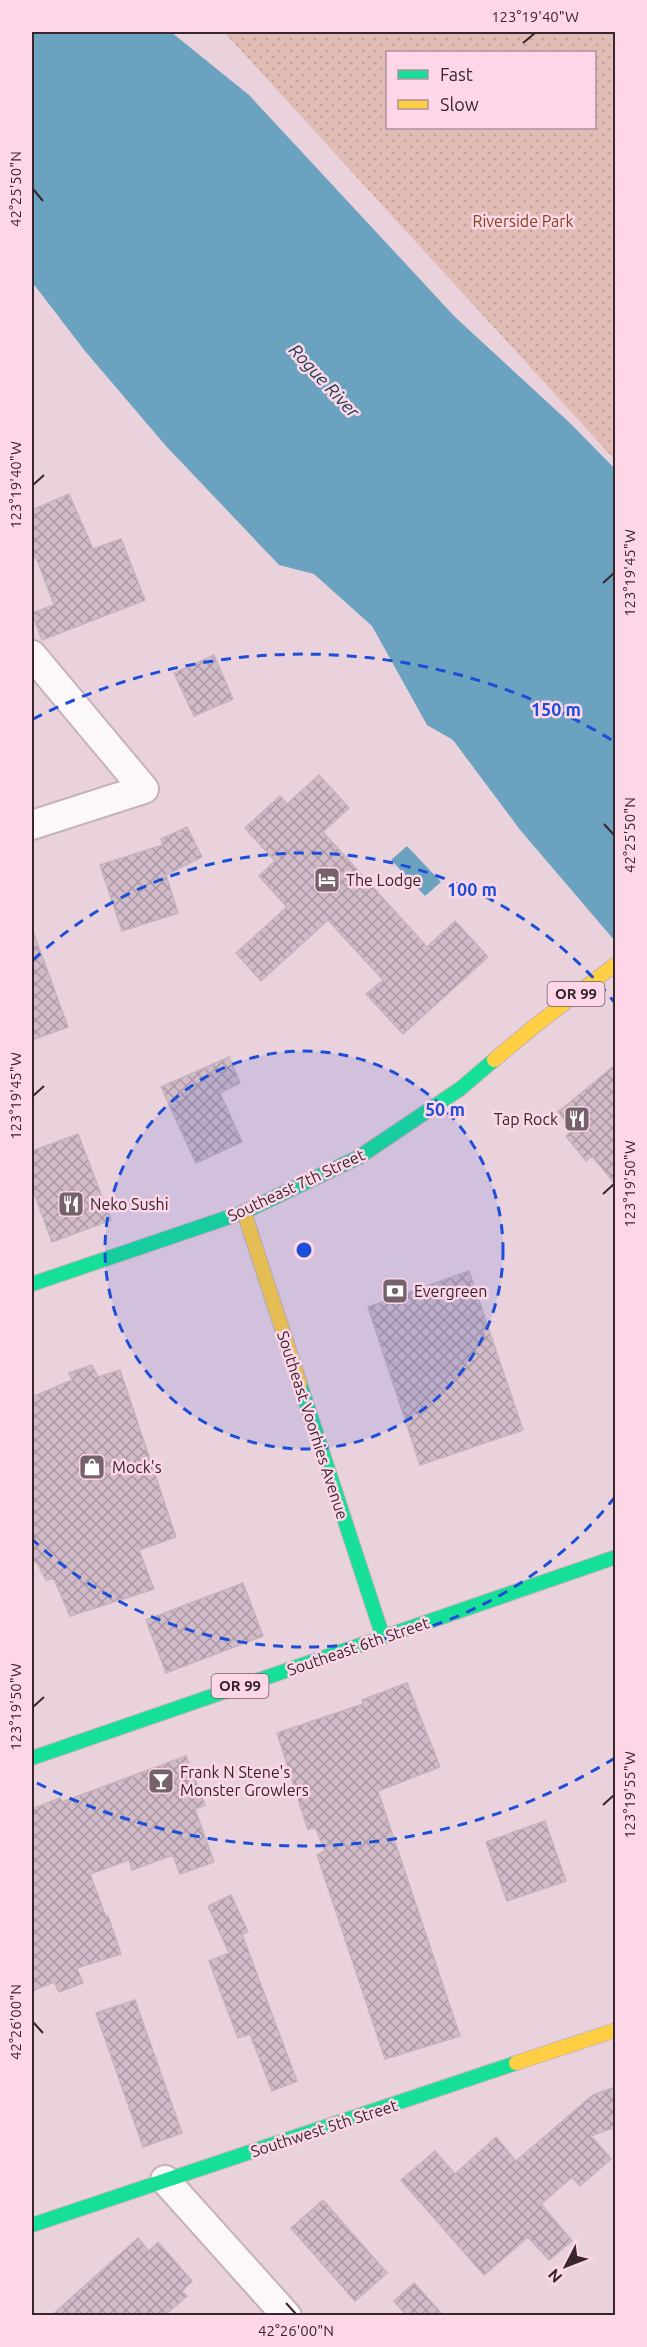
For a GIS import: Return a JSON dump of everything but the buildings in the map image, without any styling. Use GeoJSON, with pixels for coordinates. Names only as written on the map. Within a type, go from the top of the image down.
{"type":"FeatureCollection","features":[{"type":"Feature","properties":{"kind":"main road","name":"Southeast 7th Street"},"geometry":{"type":"LineString","coordinates":[[32,1284],[244,1212],[359,1156],[460,1089],[536,1025],[615,964]]}},
{"type":"Feature","properties":{"kind":"main road","name":"Southeast Voorhies Avenue"},"geometry":{"type":"LineString","coordinates":[[244,1212],[383,1637]]}},
{"type":"Feature","properties":{"kind":"main road","name":"Southeast 6th Street"},"geometry":{"type":"LineString","coordinates":[[32,1758],[615,1557]]}},
{"type":"Feature","properties":{"kind":"main road","name":"Southwest 5th Street"},"geometry":{"type":"LineString","coordinates":[[32,2225],[615,2030]]}},
{"type":"Feature","properties":{"kind":"street"},"geometry":{"type":"LineString","coordinates":[[32,655],[144,789],[32,825]]}},
{"type":"Feature","properties":{"kind":"street"},"geometry":{"type":"LineString","coordinates":[[165,2180],[286,2316]]}},
{"type":"Feature","properties":{"kind":"green space","name":"Riverside Park"},"geometry":{"type":"Polygon","coordinates":[[[224,32],[615,32],[615,460],[224,32]]]}},
{"type":"Feature","properties":{"kind":"water","name":"Rogue River"},"geometry":{"type":"Polygon","coordinates":[[[32,32],[171,32],[249,95],[455,317],[571,424],[615,469],[615,941],[521,831],[453,740],[427,725],[372,626],[314,574],[279,565],[166,446],[85,351],[32,282],[32,32]]]}},
{"type":"Feature","properties":{"kind":"water"},"geometry":{"type":"Polygon","coordinates":[[[407,846],[441,882],[425,896],[391,860],[407,846]]]}},
{"type":"Feature","properties":{"kind":"traffic: fast"},"geometry":{"type":"LineString","coordinates":[[32,1284],[244,1212],[359,1157],[460,1089],[494,1060]]}},
{"type":"Feature","properties":{"kind":"traffic: fast"},"geometry":{"type":"LineString","coordinates":[[300,1384],[383,1637]]}},
{"type":"Feature","properties":{"kind":"traffic: fast"},"geometry":{"type":"LineString","coordinates":[[32,1758],[616,1557]]}},
{"type":"Feature","properties":{"kind":"traffic: fast"},"geometry":{"type":"LineString","coordinates":[[32,2225],[516,2063]]}},
{"type":"Feature","properties":{"kind":"traffic: slow"},"geometry":{"type":"LineString","coordinates":[[494,1060],[616,964]]}},
{"type":"Feature","properties":{"kind":"traffic: slow"},"geometry":{"type":"LineString","coordinates":[[244,1212],[300,1384]]}},
{"type":"Feature","properties":{"kind":"traffic: slow"},"geometry":{"type":"LineString","coordinates":[[516,2063],[616,2030]]}},
{"type":"Feature","properties":{"kind":"place","name":"The Lodge"},"geometry":{"type":"Point","coordinates":[327,880]}},
{"type":"Feature","properties":{"kind":"place","name":"Tap Rock"},"geometry":{"type":"Point","coordinates":[577,1119]}},
{"type":"Feature","properties":{"kind":"place","name":"Neko Sushi"},"geometry":{"type":"Point","coordinates":[71,1204]}},
{"type":"Feature","properties":{"kind":"place","name":"Evergreen"},"geometry":{"type":"Point","coordinates":[395,1291]}},
{"type":"Feature","properties":{"kind":"place","name":"Mock's"},"geometry":{"type":"Point","coordinates":[92,1467]}},
{"type":"Feature","properties":{"kind":"place","name":"Frank N Stene's Monster Growlers"},"geometry":{"type":"Point","coordinates":[161,1781]}}]}
